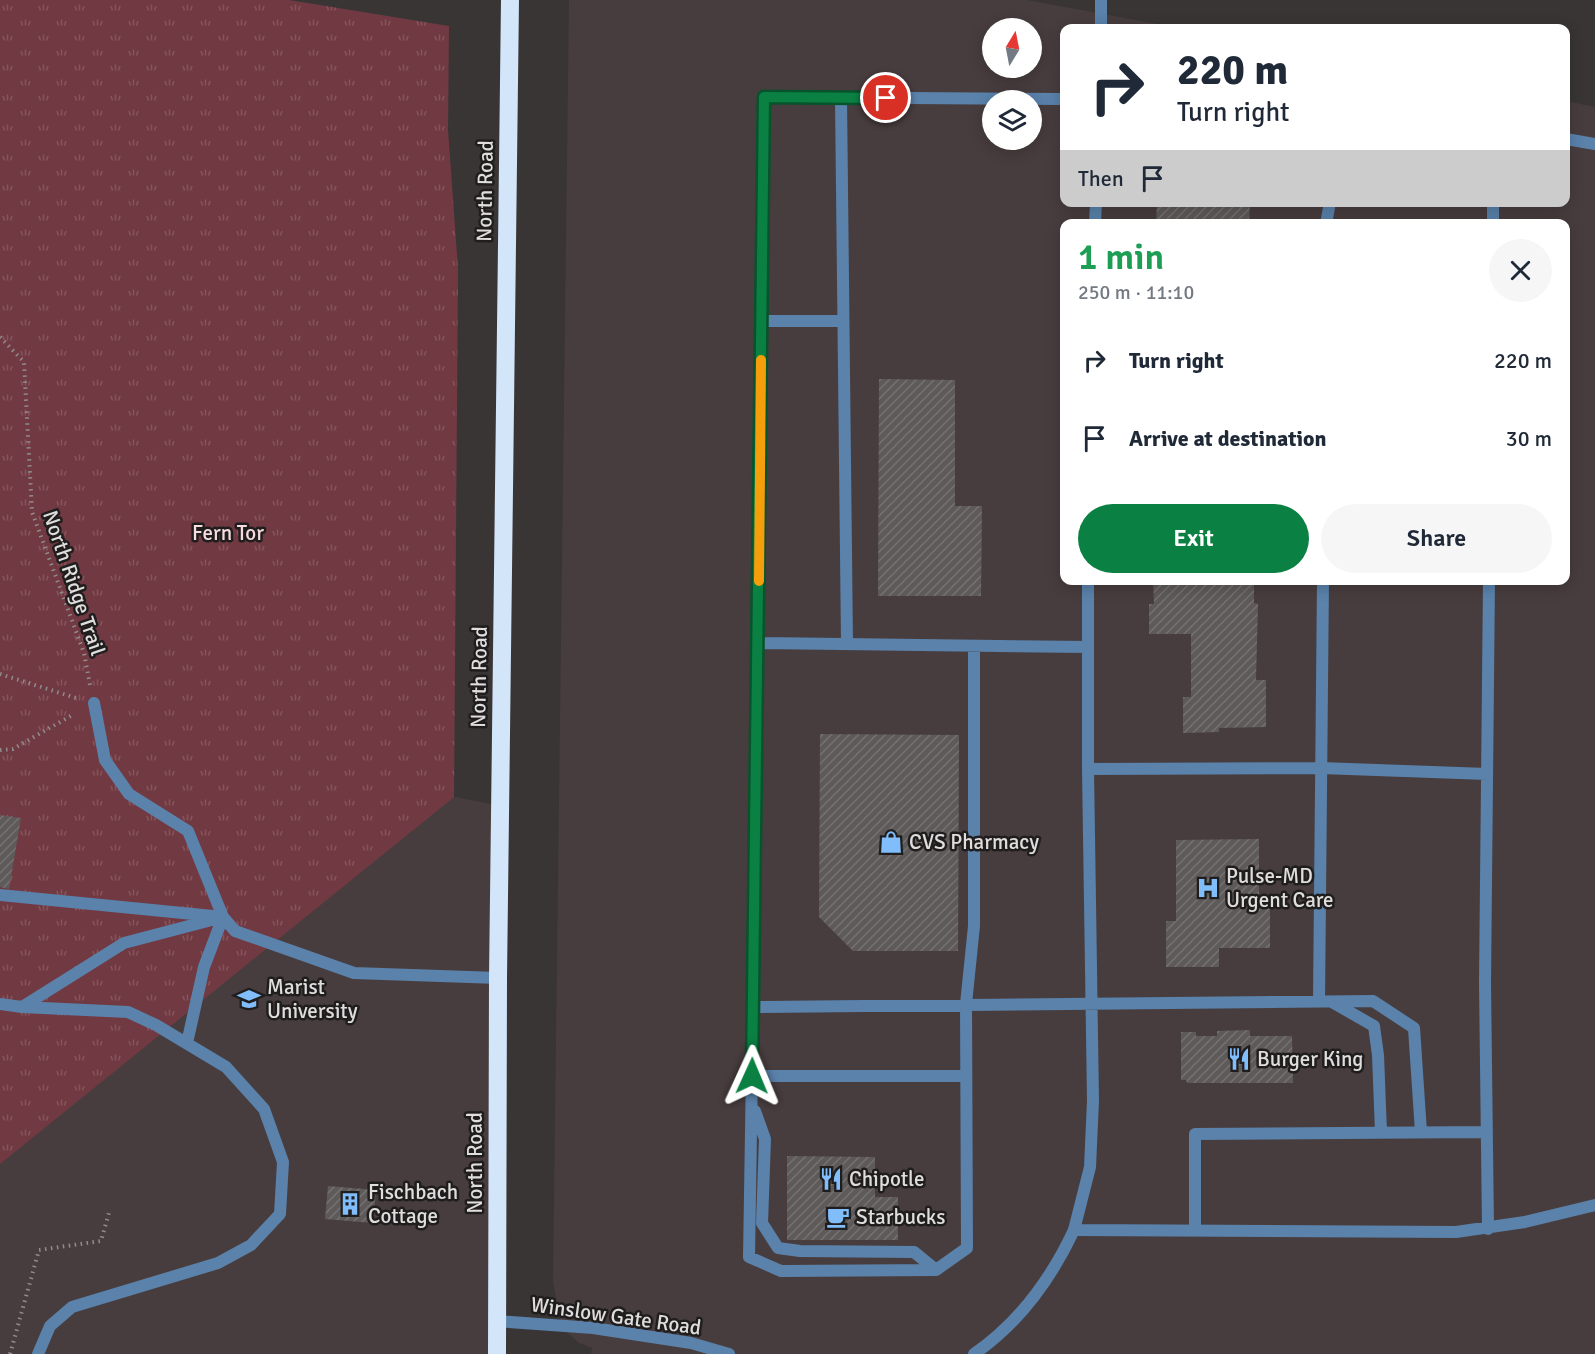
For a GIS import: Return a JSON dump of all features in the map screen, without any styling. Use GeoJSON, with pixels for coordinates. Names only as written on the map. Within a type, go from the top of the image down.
{"type":"FeatureCollection","features":[{"type":"Feature","properties":{"kind":"highway","name":"North Road"},"geometry":{"type":"LineString","coordinates":[[497,1354],[498,978],[510,0]]}},
{"type":"Feature","properties":{"kind":"street"},"geometry":{"type":"LineString","coordinates":[[1101,0],[1101,24]]}},
{"type":"Feature","properties":{"kind":"street"},"geometry":{"type":"LineString","coordinates":[[974,646],[974,926],[966,1004],[967,1248],[936,1270],[781,1271],[749,1257],[764,97],[1060,99]]}},
{"type":"Feature","properties":{"kind":"street"},"geometry":{"type":"LineString","coordinates":[[841,98],[847,644]]}},
{"type":"Feature","properties":{"kind":"street"},"geometry":{"type":"LineString","coordinates":[[1570,140],[1595,144]]}},
{"type":"Feature","properties":{"kind":"street"},"geometry":{"type":"LineString","coordinates":[[761,321],[843,321]]}},
{"type":"Feature","properties":{"kind":"street"},"geometry":{"type":"LineString","coordinates":[[974,1354],[1006,1328],[1030,1303],[1055,1266],[1074,1230],[1090,1167],[1093,1101],[1088,585]]}},
{"type":"Feature","properties":{"kind":"street"},"geometry":{"type":"LineString","coordinates":[[1323,585],[1321,768],[1325,1001]]}},
{"type":"Feature","properties":{"kind":"street"},"geometry":{"type":"LineString","coordinates":[[1488,1229],[1485,983],[1490,585]]}},
{"type":"Feature","properties":{"kind":"street"},"geometry":{"type":"LineString","coordinates":[[758,643],[1088,647]]}},
{"type":"Feature","properties":{"kind":"street"},"geometry":{"type":"LineString","coordinates":[[94,703],[105,760],[129,794],[188,831],[223,917],[235,932],[354,974],[498,978]]}},
{"type":"Feature","properties":{"kind":"street"},"geometry":{"type":"LineString","coordinates":[[1088,769],[1321,768],[1487,774]]}},
{"type":"Feature","properties":{"kind":"street"},"geometry":{"type":"LineString","coordinates":[[0,895],[223,917]]}},
{"type":"Feature","properties":{"kind":"street"},"geometry":{"type":"LineString","coordinates":[[22,1007],[124,943],[223,917]]}},
{"type":"Feature","properties":{"kind":"street"},"geometry":{"type":"LineString","coordinates":[[187,1044],[204,967],[223,917]]}},
{"type":"Feature","properties":{"kind":"street"},"geometry":{"type":"LineString","coordinates":[[753,1006],[1373,1000],[1414,1028],[1420,1132]]}},
{"type":"Feature","properties":{"kind":"street"},"geometry":{"type":"LineString","coordinates":[[1325,1001],[1374,1026],[1378,1055],[1381,1132]]}},
{"type":"Feature","properties":{"kind":"street"},"geometry":{"type":"LineString","coordinates":[[0,1004],[128,1012],[187,1044],[226,1067],[264,1109],[283,1162],[280,1214],[251,1245],[218,1263],[72,1307],[50,1326],[38,1354]]}},
{"type":"Feature","properties":{"kind":"street"},"geometry":{"type":"LineString","coordinates":[[752,1076],[966,1076]]}},
{"type":"Feature","properties":{"kind":"street"},"geometry":{"type":"LineString","coordinates":[[752,1101],[765,1139],[762,1223],[778,1248],[800,1251],[914,1252],[936,1270]]}},
{"type":"Feature","properties":{"kind":"street"},"geometry":{"type":"LineString","coordinates":[[1195,1231],[1195,1134],[1486,1132]]}},
{"type":"Feature","properties":{"kind":"street"},"geometry":{"type":"LineString","coordinates":[[1074,1230],[1425,1233],[1488,1229],[1595,1206]]}},
{"type":"Feature","properties":{"kind":"street","name":"Winslow Gate Road"},"geometry":{"type":"LineString","coordinates":[[496,1321],[593,1328],[691,1343],[729,1354]]}},
{"type":"Feature","properties":{"kind":"path","name":"North Ridge Trail"},"geometry":{"type":"LineString","coordinates":[[0,337],[24,362],[32,512],[84,653],[94,703]]}},
{"type":"Feature","properties":{"kind":"path"},"geometry":{"type":"LineString","coordinates":[[0,674],[94,703]]}},
{"type":"Feature","properties":{"kind":"path"},"geometry":{"type":"LineString","coordinates":[[0,750],[13,749],[94,703]]}},
{"type":"Feature","properties":{"kind":"path"},"geometry":{"type":"LineString","coordinates":[[10,1354],[39,1250],[101,1241],[110,1209]]}},
{"type":"Feature","properties":{"kind":"shaded area"},"geometry":{"type":"Polygon","coordinates":[[[569,0],[1027,0],[1157,24],[1060,24],[1060,207],[1570,207],[1570,102],[1595,107],[1595,1354],[591,1354],[592,1348],[579,1343],[568,1333],[559,1317],[553,1280],[569,0]]]}},
{"type":"Feature","properties":{"kind":"shaded area","name":"Marist University"},"geometry":{"type":"Polygon","coordinates":[[[0,706],[500,806],[492,1354],[0,1354],[0,706]]]}},
{"type":"Feature","properties":{"kind":"green space","name":"Fern Tor"},"geometry":{"type":"Polygon","coordinates":[[[0,0],[289,0],[449,26],[448,130],[458,269],[454,797],[0,1164],[0,0]]]}},
{"type":"Feature","properties":{"kind":"building"},"geometry":{"type":"Polygon","coordinates":[[[1157,207],[1250,207],[1249,219],[1156,219],[1157,207]]]}},
{"type":"Feature","properties":{"kind":"building"},"geometry":{"type":"Polygon","coordinates":[[[879,379],[955,380],[955,506],[982,506],[981,596],[878,596],[879,379]]]}},
{"type":"Feature","properties":{"kind":"building"},"geometry":{"type":"Polygon","coordinates":[[[1153,585],[1254,585],[1254,603],[1258,604],[1256,680],[1266,680],[1266,727],[1219,728],[1219,732],[1183,733],[1183,697],[1191,697],[1191,634],[1149,634],[1149,604],[1154,604],[1153,585]]]}},
{"type":"Feature","properties":{"kind":"building"},"geometry":{"type":"Polygon","coordinates":[[[820,734],[959,735],[958,951],[853,951],[819,917],[820,734]]]}},
{"type":"Feature","properties":{"kind":"building"},"geometry":{"type":"Polygon","coordinates":[[[0,815],[21,818],[9,889],[0,887],[0,815]]]}},
{"type":"Feature","properties":{"kind":"building"},"geometry":{"type":"Polygon","coordinates":[[[1259,839],[1259,899],[1270,900],[1270,948],[1219,948],[1219,967],[1166,967],[1166,921],[1176,921],[1176,840],[1259,839]]]}},
{"type":"Feature","properties":{"kind":"building"},"geometry":{"type":"Polygon","coordinates":[[[1250,1030],[1250,1036],[1292,1036],[1293,1083],[1187,1083],[1186,1080],[1181,1080],[1181,1032],[1196,1032],[1196,1036],[1217,1036],[1217,1031],[1250,1030]]]}},
{"type":"Feature","properties":{"kind":"building"},"geometry":{"type":"Polygon","coordinates":[[[787,1156],[875,1157],[875,1197],[898,1197],[898,1240],[787,1240],[787,1156]]]}},
{"type":"Feature","properties":{"kind":"building","name":"Fischbach Cottage"},"geometry":{"type":"Polygon","coordinates":[[[328,1186],[376,1190],[373,1223],[325,1219],[328,1186]]]}},
{"type":"Feature","properties":{"kind":"slow traffic"},"geometry":{"type":"LineString","coordinates":[[759,581],[761,360]]}},
{"type":"Feature","properties":{"kind":"place","name":"CVS Pharmacy"},"geometry":{"type":"Point","coordinates":[891,842]}},
{"type":"Feature","properties":{"kind":"place","name":"Pulse-MD Urgent Care"},"geometry":{"type":"Point","coordinates":[1208,888]}},
{"type":"Feature","properties":{"kind":"place","name":"Marist University"},"geometry":{"type":"Point","coordinates":[249,999]}},
{"type":"Feature","properties":{"kind":"place","name":"Burger King"},"geometry":{"type":"Point","coordinates":[1239,1059]}},
{"type":"Feature","properties":{"kind":"place","name":"Chipotle"},"geometry":{"type":"Point","coordinates":[831,1179]}},
{"type":"Feature","properties":{"kind":"place","name":"Fischbach Cottage"},"geometry":{"type":"Point","coordinates":[350,1204]}},
{"type":"Feature","properties":{"kind":"place","name":"Starbucks"},"geometry":{"type":"Point","coordinates":[838,1217]}},
{"type":"Feature","properties":{"kind":"route"},"geometry":{"type":"LineString","coordinates":[[752,1076],[764,97],[886,98]]}}]}
